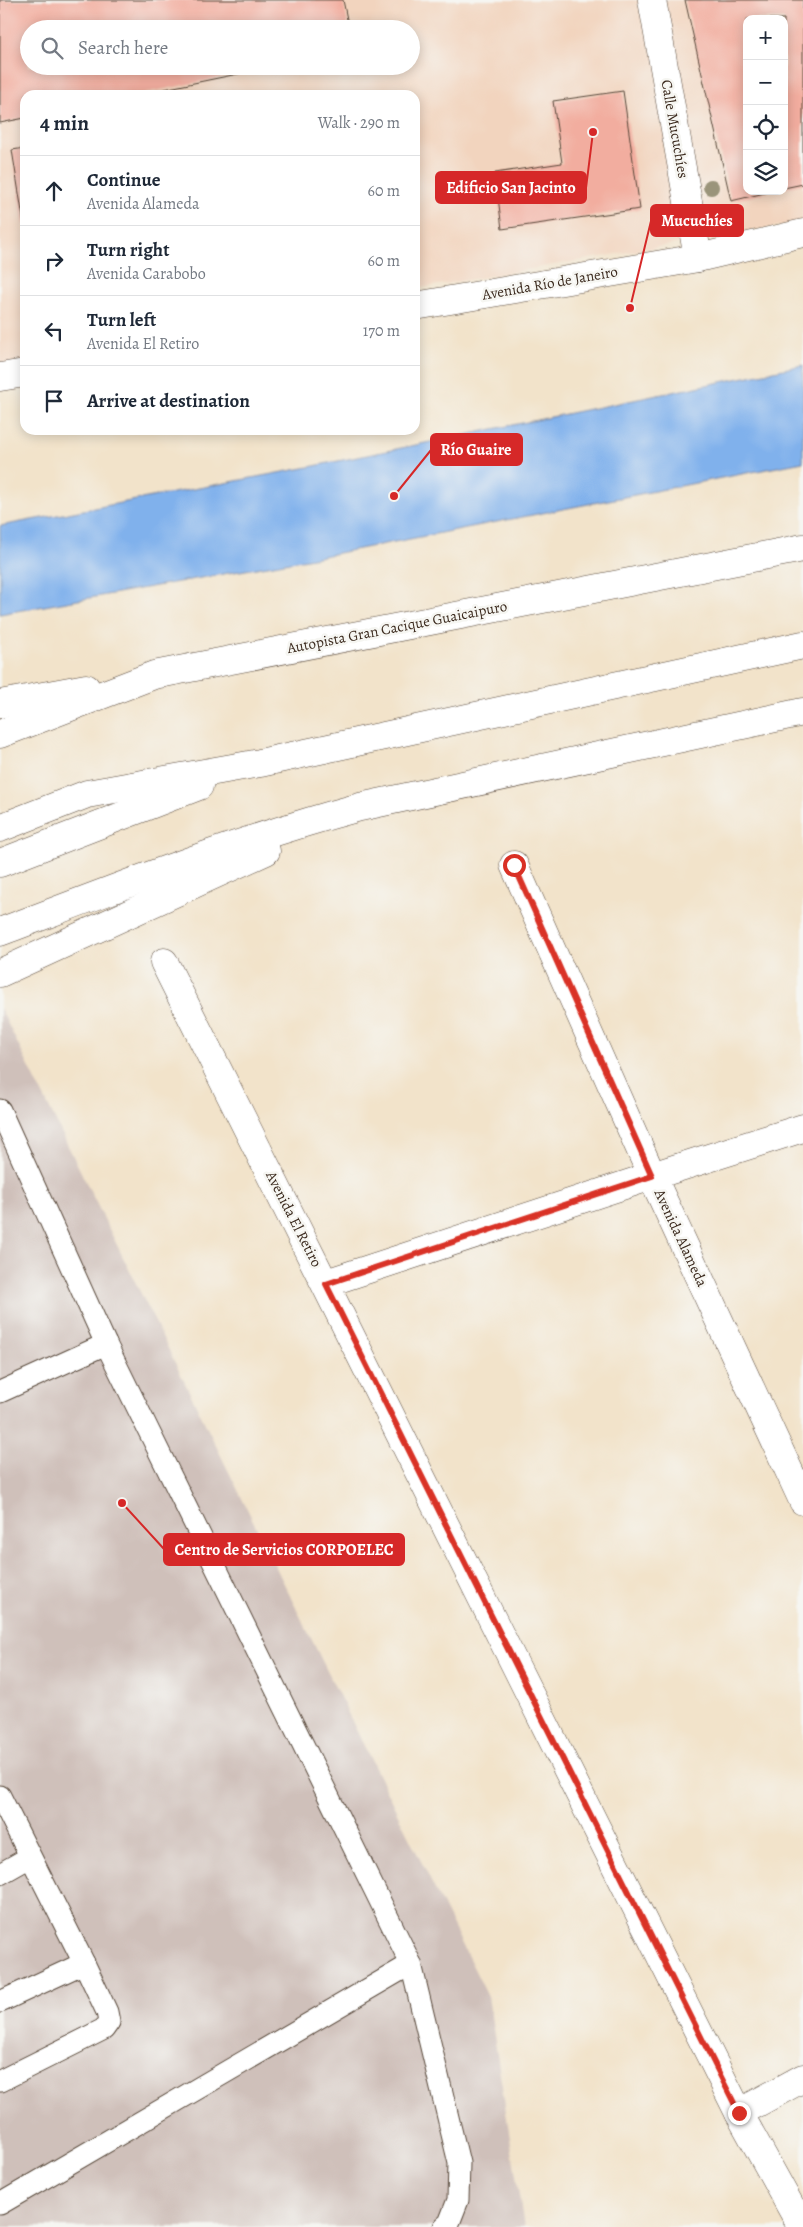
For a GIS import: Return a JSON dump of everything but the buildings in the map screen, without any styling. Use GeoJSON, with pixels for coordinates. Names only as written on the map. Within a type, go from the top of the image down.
{"type":"FeatureCollection","features":[{"type":"Feature","properties":{"kind":"main road","name":"Calle Mucuchíes"},"geometry":{"type":"LineString","coordinates":[[652,0],[698,258]]}},
{"type":"Feature","properties":{"kind":"main road","name":"Avenida Río de Janeiro"},"geometry":{"type":"LineString","coordinates":[[420,305],[698,258],[803,234]]}},
{"type":"Feature","properties":{"kind":"main road"},"geometry":{"type":"LineString","coordinates":[[0,377],[20,374]]}},
{"type":"Feature","properties":{"kind":"main road","name":"Autopista Gran Cacique Guaicaipuro"},"geometry":{"type":"LineString","coordinates":[[0,734],[154,675],[803,548]]}},
{"type":"Feature","properties":{"kind":"main road"},"geometry":{"type":"LineString","coordinates":[[0,828],[87,794],[260,762],[803,645]]}},
{"type":"Feature","properties":{"kind":"main road"},"geometry":{"type":"LineString","coordinates":[[0,704],[154,675]]}},
{"type":"Feature","properties":{"kind":"main road"},"geometry":{"type":"LineString","coordinates":[[0,932],[188,861],[298,824],[360,807],[803,712]]}},
{"type":"Feature","properties":{"kind":"main road"},"geometry":{"type":"LineString","coordinates":[[0,863],[260,762]]}},
{"type":"Feature","properties":{"kind":"main road"},"geometry":{"type":"LineString","coordinates":[[0,972],[360,807]]}},
{"type":"Feature","properties":{"kind":"main road","name":"Avenida Alameda"},"geometry":{"type":"LineString","coordinates":[[514,865],[652,1176],[803,1501]]}},
{"type":"Feature","properties":{"kind":"main road","name":"Avenida El Retiro"},"geometry":{"type":"LineString","coordinates":[[164,962],[739,2113],[802,2227]]}},
{"type":"Feature","properties":{"kind":"main road"},"geometry":{"type":"LineString","coordinates":[[326,1284],[803,1128]]}},
{"type":"Feature","properties":{"kind":"main road"},"geometry":{"type":"LineString","coordinates":[[739,2113],[803,2078]]}},
{"type":"Feature","properties":{"kind":"lane"},"geometry":{"type":"LineString","coordinates":[[0,1110],[106,1344],[411,1964],[459,2163],[458,2200],[449,2223],[444,2227]]}},
{"type":"Feature","properties":{"kind":"lane"},"geometry":{"type":"LineString","coordinates":[[0,1392],[106,1344]]}},
{"type":"Feature","properties":{"kind":"lane"},"geometry":{"type":"LineString","coordinates":[[0,1796],[84,1963],[107,2012],[109,2022],[104,2029],[0,2081]]}},
{"type":"Feature","properties":{"kind":"lane"},"geometry":{"type":"LineString","coordinates":[[0,1874],[30,1856]]}},
{"type":"Feature","properties":{"kind":"lane"},"geometry":{"type":"LineString","coordinates":[[0,2002],[84,1963]]}},
{"type":"Feature","properties":{"kind":"lane"},"geometry":{"type":"LineString","coordinates":[[0,2204],[411,1964]]}},
{"type":"Feature","properties":{"kind":"shaded area"},"geometry":{"type":"Polygon","coordinates":[[[0,0],[803,0],[803,222],[420,288],[420,90],[20,90],[20,363],[0,367],[0,0]]]}},
{"type":"Feature","properties":{"kind":"shaded area"},"geometry":{"type":"Polygon","coordinates":[[[0,1008],[488,1997],[524,2227],[0,2227],[0,1008]]]}},
{"type":"Feature","properties":{"kind":"water"},"geometry":{"type":"Polygon","coordinates":[[[803,365],[803,462],[318,557],[0,614],[0,526],[314,466],[803,365]]]}},
{"type":"Feature","properties":{"kind":"place","name":"Edificio San Jacinto"},"geometry":{"type":"Point","coordinates":[593,132]}},
{"type":"Feature","properties":{"kind":"place","name":"Mucuchíes"},"geometry":{"type":"Point","coordinates":[630,308]}},
{"type":"Feature","properties":{"kind":"place","name":"Río Guaire"},"geometry":{"type":"Point","coordinates":[394,496]}},
{"type":"Feature","properties":{"kind":"place","name":"Centro de Servicios CORPOELEC"},"geometry":{"type":"Point","coordinates":[122,1503]}},
{"type":"Feature","properties":{"kind":"route"},"geometry":{"type":"LineString","coordinates":[[514,865],[652,1176],[326,1284],[739,2113]]}}]}
